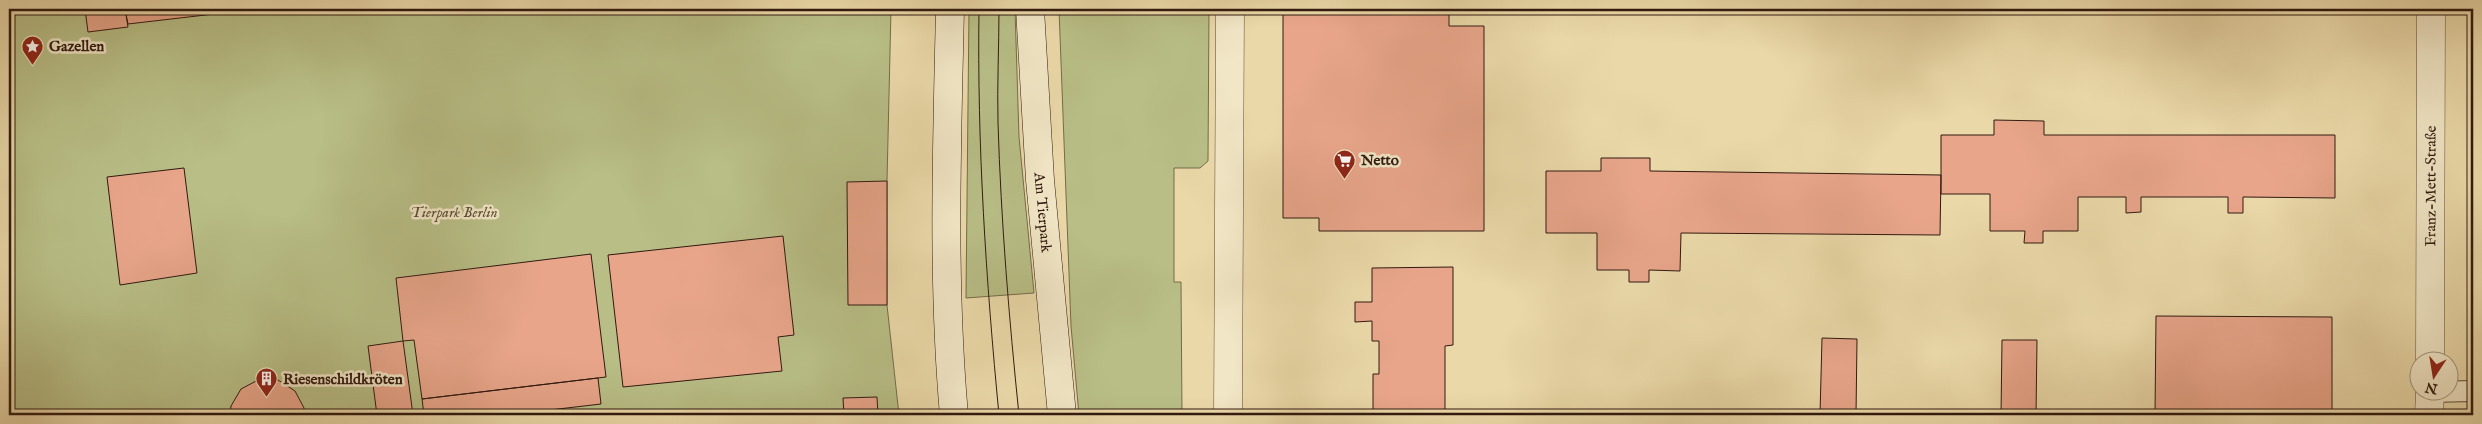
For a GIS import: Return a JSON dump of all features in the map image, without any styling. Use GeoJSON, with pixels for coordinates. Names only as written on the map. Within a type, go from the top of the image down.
{"type":"FeatureCollection","features":[{"type":"Feature","properties":{"kind":"main road"},"geometry":{"type":"LineString","coordinates":[[950,9],[945,222],[954,415]]}},
{"type":"Feature","properties":{"kind":"main road","name":"Am Tierpark"},"geometry":{"type":"LineString","coordinates":[[1030,9],[1040,180],[1062,415]]}},
{"type":"Feature","properties":{"kind":"main road"},"geometry":{"type":"LineString","coordinates":[[1228,415],[1230,9]]}},
{"type":"Feature","properties":{"kind":"main road","name":"Franz-Mett-Straße"},"geometry":{"type":"LineString","coordinates":[[2430,352],[2431,9]]}},
{"type":"Feature","properties":{"kind":"main road"},"geometry":{"type":"LineString","coordinates":[[2429,415],[2430,402]]}},
{"type":"Feature","properties":{"kind":"lane"},"geometry":{"type":"LineString","coordinates":[[2460,391],[2473,391]]}},
{"type":"Feature","properties":{"kind":"green space","name":"Tierpark Berlin"},"geometry":{"type":"Polygon","coordinates":[[[9,9],[891,9],[887,181],[887,305],[899,415],[9,415],[9,9]]]}},
{"type":"Feature","properties":{"kind":"green space"},"geometry":{"type":"Polygon","coordinates":[[[969,9],[1015,9],[1019,137],[1034,293],[966,298],[969,9]]]}},
{"type":"Feature","properties":{"kind":"green space"},"geometry":{"type":"Polygon","coordinates":[[[1059,9],[1209,9],[1208,161],[1200,168],[1174,168],[1174,282],[1181,282],[1182,415],[1079,415],[1071,326],[1059,9]]]}},
{"type":"Feature","properties":{"kind":"building"},"geometry":{"type":"Polygon","coordinates":[[[85,9],[125,9],[128,27],[88,32],[85,9]]]}},
{"type":"Feature","properties":{"kind":"building"},"geometry":{"type":"Polygon","coordinates":[[[125,9],[239,9],[240,11],[128,24],[125,9]]]}},
{"type":"Feature","properties":{"kind":"building"},"geometry":{"type":"Polygon","coordinates":[[[239,9],[280,9],[240,14],[239,9]]]}},
{"type":"Feature","properties":{"kind":"building"},"geometry":{"type":"Polygon","coordinates":[[[1283,9],[1449,9],[1449,26],[1484,26],[1484,231],[1319,231],[1319,218],[1283,218],[1283,9]]]}},
{"type":"Feature","properties":{"kind":"building"},"geometry":{"type":"Polygon","coordinates":[[[1994,120],[2044,121],[2044,135],[2335,135],[2335,198],[2243,197],[2243,213],[2228,213],[2228,197],[2141,197],[2141,212],[2126,213],[2126,197],[2078,197],[2078,231],[2043,231],[2043,243],[2024,243],[2025,231],[1990,231],[1990,194],[1941,194],[1941,135],[1994,135],[1994,120]]]}},
{"type":"Feature","properties":{"kind":"building"},"geometry":{"type":"Polygon","coordinates":[[[1601,158],[1650,158],[1650,171],[1941,175],[1940,235],[1681,233],[1680,271],[1649,270],[1649,282],[1629,282],[1629,270],[1597,270],[1597,233],[1546,233],[1546,171],[1601,171],[1601,158]]]}},
{"type":"Feature","properties":{"kind":"building"},"geometry":{"type":"Polygon","coordinates":[[[184,168],[197,273],[120,285],[107,177],[184,168]]]}},
{"type":"Feature","properties":{"kind":"building"},"geometry":{"type":"Polygon","coordinates":[[[887,181],[887,305],[848,305],[847,182],[887,181]]]}},
{"type":"Feature","properties":{"kind":"building"},"geometry":{"type":"Polygon","coordinates":[[[783,236],[794,335],[778,337],[782,371],[623,387],[608,255],[783,236]]]}},
{"type":"Feature","properties":{"kind":"building"},"geometry":{"type":"Polygon","coordinates":[[[591,254],[606,377],[422,399],[414,340],[403,341],[396,278],[591,254]]]}},
{"type":"Feature","properties":{"kind":"building"},"geometry":{"type":"Polygon","coordinates":[[[1453,267],[1453,345],[1445,346],[1445,415],[1373,415],[1373,374],[1379,374],[1379,341],[1372,341],[1372,321],[1355,322],[1355,302],[1372,302],[1372,268],[1453,267]]]}},
{"type":"Feature","properties":{"kind":"building"},"geometry":{"type":"Polygon","coordinates":[[[2156,316],[2332,317],[2332,415],[2155,415],[2156,316]]]}},
{"type":"Feature","properties":{"kind":"building"},"geometry":{"type":"Polygon","coordinates":[[[1822,338],[1857,339],[1856,415],[1820,415],[1822,338]]]}},
{"type":"Feature","properties":{"kind":"building"},"geometry":{"type":"Polygon","coordinates":[[[2002,340],[2037,340],[2036,415],[2001,415],[2002,340]]]}},
{"type":"Feature","properties":{"kind":"building"},"geometry":{"type":"Polygon","coordinates":[[[403,341],[413,415],[377,415],[368,346],[403,341]]]}},
{"type":"Feature","properties":{"kind":"building"},"geometry":{"type":"Polygon","coordinates":[[[598,378],[601,404],[507,415],[424,415],[422,399],[598,378]]]}},
{"type":"Feature","properties":{"kind":"building","name":"Riesenschildkröten"},"geometry":{"type":"Polygon","coordinates":[[[258,380],[278,380],[295,391],[304,408],[304,415],[230,415],[231,406],[241,389],[258,380]]]}},
{"type":"Feature","properties":{"kind":"building"},"geometry":{"type":"Polygon","coordinates":[[[877,397],[878,415],[844,415],[843,398],[877,397]]]}},
{"type":"Feature","properties":{"kind":"tram line"},"geometry":{"type":"LineString","coordinates":[[979,9],[979,111],[983,212],[999,415]]}},
{"type":"Feature","properties":{"kind":"tram line"},"geometry":{"type":"LineString","coordinates":[[999,9],[998,109],[1001,196],[1019,415]]}},
{"type":"Feature","properties":{"kind":"place","name":"Gazellen"},"geometry":{"type":"Point","coordinates":[33,65]}},
{"type":"Feature","properties":{"kind":"place","name":"Netto"},"geometry":{"type":"Point","coordinates":[1345,179]}},
{"type":"Feature","properties":{"kind":"place","name":"Riesenschildkröten"},"geometry":{"type":"Point","coordinates":[267,398]}}]}
